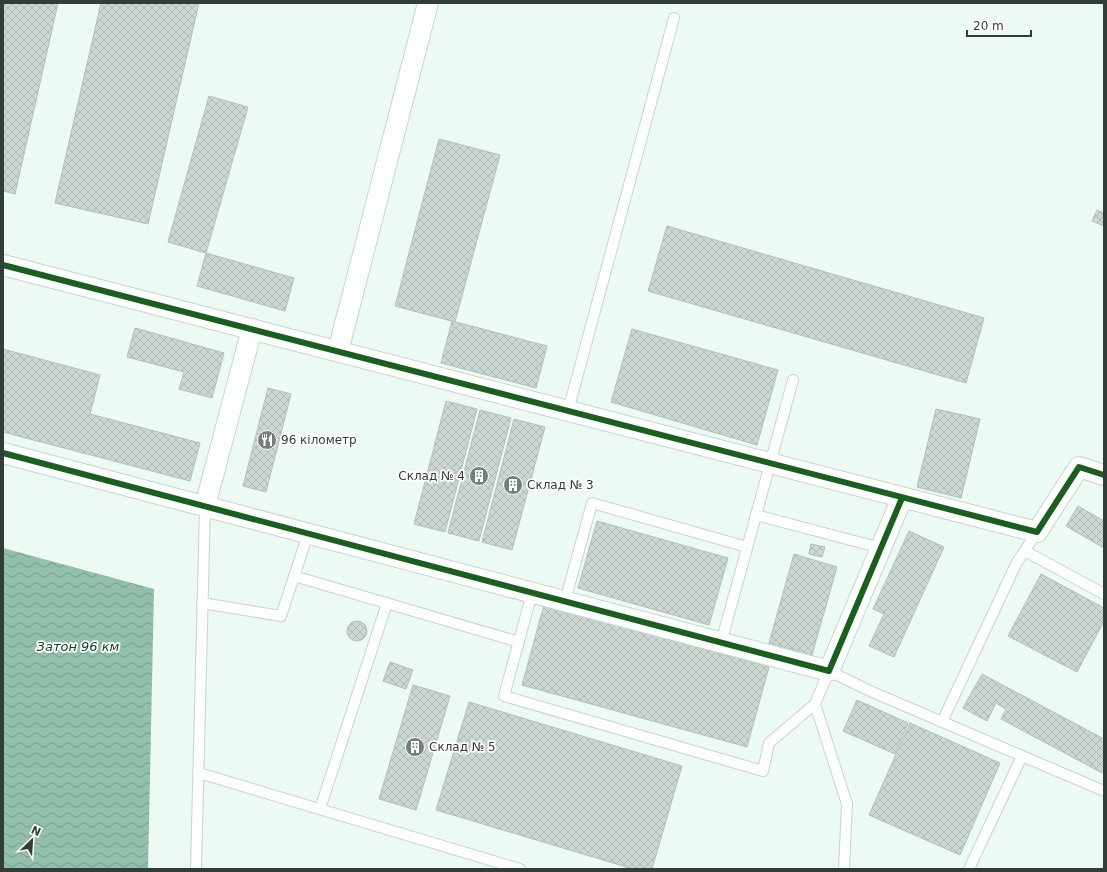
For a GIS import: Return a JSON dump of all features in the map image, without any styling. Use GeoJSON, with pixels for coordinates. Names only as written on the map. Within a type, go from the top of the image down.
{"type":"FeatureCollection","features":[{"type":"Feature","properties":{"kind":"street"},"geometry":{"type":"LineString","coordinates":[[338,352],[428,3]]}},
{"type":"Feature","properties":{"kind":"street"},"geometry":{"type":"LineString","coordinates":[[3,265],[1037,532],[1079,467],[1104,475]]}},
{"type":"Feature","properties":{"kind":"street"},"geometry":{"type":"LineString","coordinates":[[205,506],[252,329]]}},
{"type":"Feature","properties":{"kind":"street"},"geometry":{"type":"LineString","coordinates":[[3,453],[829,671],[902,498]]}},
{"type":"Feature","properties":{"kind":"lane"},"geometry":{"type":"LineString","coordinates":[[568,411],[674,18]]}},
{"type":"Feature","properties":{"kind":"lane"},"geometry":{"type":"LineString","coordinates":[[721,643],[793,380]]}},
{"type":"Feature","properties":{"kind":"lane"},"geometry":{"type":"LineString","coordinates":[[565,602],[592,503],[747,547]]}},
{"type":"Feature","properties":{"kind":"lane"},"geometry":{"type":"LineString","coordinates":[[196,869],[205,506]]}},
{"type":"Feature","properties":{"kind":"lane"},"geometry":{"type":"LineString","coordinates":[[756,515],[881,548]]}},
{"type":"Feature","properties":{"kind":"lane"},"geometry":{"type":"LineString","coordinates":[[942,722],[1013,571],[1037,532]]}},
{"type":"Feature","properties":{"kind":"lane"},"geometry":{"type":"LineString","coordinates":[[202,603],[281,616],[308,534]]}},
{"type":"Feature","properties":{"kind":"lane"},"geometry":{"type":"LineString","coordinates":[[1025,551],[1104,594]]}},
{"type":"Feature","properties":{"kind":"lane"},"geometry":{"type":"LineString","coordinates":[[294,576],[519,642]]}},
{"type":"Feature","properties":{"kind":"lane"},"geometry":{"type":"LineString","coordinates":[[532,593],[504,696],[763,771],[769,743],[815,704],[829,671],[870,691],[1104,791]]}},
{"type":"Feature","properties":{"kind":"lane"},"geometry":{"type":"LineString","coordinates":[[320,809],[387,603]]}},
{"type":"Feature","properties":{"kind":"lane"},"geometry":{"type":"LineString","coordinates":[[815,704],[847,804],[844,869]]}},
{"type":"Feature","properties":{"kind":"lane"},"geometry":{"type":"LineString","coordinates":[[969,869],[1022,756]]}},
{"type":"Feature","properties":{"kind":"lane"},"geometry":{"type":"LineString","coordinates":[[199,772],[520,869]]}},
{"type":"Feature","properties":{"kind":"water","name":"Затон 96 км"},"geometry":{"type":"Polygon","coordinates":[[[3,548],[154,589],[148,869],[3,869],[3,548]]]}},
{"type":"Feature","properties":{"kind":"building"},"geometry":{"type":"Polygon","coordinates":[[[3,3],[58,3],[15,194],[3,191],[3,3]]]}},
{"type":"Feature","properties":{"kind":"building"},"geometry":{"type":"Polygon","coordinates":[[[101,3],[199,3],[148,224],[55,203],[101,3]]]}},
{"type":"Feature","properties":{"kind":"building"},"geometry":{"type":"Polygon","coordinates":[[[209,96],[248,107],[206,253],[168,242],[209,96]]]}},
{"type":"Feature","properties":{"kind":"building"},"geometry":{"type":"Polygon","coordinates":[[[439,139],[500,155],[455,322],[395,306],[439,139]]]}},
{"type":"Feature","properties":{"kind":"building"},"geometry":{"type":"Polygon","coordinates":[[[1097,210],[1104,213],[1104,226],[1092,221],[1097,210]]]}},
{"type":"Feature","properties":{"kind":"building"},"geometry":{"type":"Polygon","coordinates":[[[667,226],[984,318],[966,383],[648,291],[667,226]]]}},
{"type":"Feature","properties":{"kind":"building"},"geometry":{"type":"Polygon","coordinates":[[[206,253],[294,278],[285,311],[197,286],[206,253]]]}},
{"type":"Feature","properties":{"kind":"building"},"geometry":{"type":"Polygon","coordinates":[[[452,321],[547,346],[536,388],[441,363],[452,321]]]}},
{"type":"Feature","properties":{"kind":"building"},"geometry":{"type":"Polygon","coordinates":[[[135,328],[224,353],[212,398],[179,389],[184,372],[127,357],[135,328]]]}},
{"type":"Feature","properties":{"kind":"building"},"geometry":{"type":"Polygon","coordinates":[[[632,329],[778,370],[757,445],[611,402],[632,329]]]}},
{"type":"Feature","properties":{"kind":"building"},"geometry":{"type":"Polygon","coordinates":[[[3,349],[100,375],[90,414],[200,443],[190,481],[3,432],[3,349]]]}},
{"type":"Feature","properties":{"kind":"building","name":"96 кілометр"},"geometry":{"type":"Polygon","coordinates":[[[268,388],[291,394],[266,492],[243,486],[268,388]]]}},
{"type":"Feature","properties":{"kind":"building"},"geometry":{"type":"Polygon","coordinates":[[[446,401],[477,409],[445,532],[414,524],[446,401]]]}},
{"type":"Feature","properties":{"kind":"building"},"geometry":{"type":"Polygon","coordinates":[[[936,409],[980,419],[961,498],[917,487],[936,409]]]}},
{"type":"Feature","properties":{"kind":"building","name":"Склад № 4"},"geometry":{"type":"Polygon","coordinates":[[[480,410],[511,418],[479,541],[448,533],[480,410]]]}},
{"type":"Feature","properties":{"kind":"building","name":"Склад № 3"},"geometry":{"type":"Polygon","coordinates":[[[514,419],[545,427],[512,550],[482,542],[514,419]]]}},
{"type":"Feature","properties":{"kind":"building"},"geometry":{"type":"Polygon","coordinates":[[[1078,506],[1104,521],[1104,548],[1066,526],[1078,506]]]}},
{"type":"Feature","properties":{"kind":"building"},"geometry":{"type":"Polygon","coordinates":[[[597,521],[728,558],[709,625],[578,588],[597,521]]]}},
{"type":"Feature","properties":{"kind":"building"},"geometry":{"type":"Polygon","coordinates":[[[909,531],[944,547],[894,657],[869,646],[884,614],[873,609],[909,531]]]}},
{"type":"Feature","properties":{"kind":"building"},"geometry":{"type":"Polygon","coordinates":[[[811,544],[825,547],[822,557],[809,554],[811,544]]]}},
{"type":"Feature","properties":{"kind":"building"},"geometry":{"type":"Polygon","coordinates":[[[794,554],[837,567],[812,655],[769,643],[794,554]]]}},
{"type":"Feature","properties":{"kind":"building"},"geometry":{"type":"Polygon","coordinates":[[[1041,574],[1104,608],[1104,621],[1077,672],[1008,636],[1041,574]]]}},
{"type":"Feature","properties":{"kind":"building"},"geometry":{"type":"Polygon","coordinates":[[[544,605],[769,667],[747,747],[522,685],[544,605]]]}},
{"type":"Feature","properties":{"kind":"building"},"geometry":{"type":"Polygon","coordinates":[[[357,621],[364,624],[367,631],[364,638],[357,641],[350,638],[347,631],[350,624],[357,621]]]}},
{"type":"Feature","properties":{"kind":"building"},"geometry":{"type":"Polygon","coordinates":[[[390,662],[413,670],[406,689],[383,681],[390,662]]]}},
{"type":"Feature","properties":{"kind":"building"},"geometry":{"type":"Polygon","coordinates":[[[982,674],[1104,739],[1104,774],[1001,719],[1006,709],[996,703],[987,721],[963,708],[982,674]]]}},
{"type":"Feature","properties":{"kind":"building","name":"Склад № 5"},"geometry":{"type":"Polygon","coordinates":[[[413,685],[450,696],[416,810],[379,799],[413,685]]]}},
{"type":"Feature","properties":{"kind":"building"},"geometry":{"type":"Polygon","coordinates":[[[857,700],[908,723],[895,754],[843,731],[857,700]]]}},
{"type":"Feature","properties":{"kind":"building"},"geometry":{"type":"Polygon","coordinates":[[[469,702],[682,766],[652,869],[633,869],[436,810],[469,702]]]}},
{"type":"Feature","properties":{"kind":"building"},"geometry":{"type":"Polygon","coordinates":[[[910,723],[1000,763],[960,855],[869,815],[910,723]]]}},
{"type":"Feature","properties":{"kind":"cycle path"},"geometry":{"type":"LineString","coordinates":[[3,265],[1037,532],[1079,467],[1104,475]]}},
{"type":"Feature","properties":{"kind":"cycle path"},"geometry":{"type":"LineString","coordinates":[[3,453],[829,671],[902,498]]}},
{"type":"Feature","properties":{"kind":"place","name":"96 кілометр"},"geometry":{"type":"Point","coordinates":[267,440]}},
{"type":"Feature","properties":{"kind":"place","name":"Склад № 4"},"geometry":{"type":"Point","coordinates":[479,476]}},
{"type":"Feature","properties":{"kind":"place","name":"Склад № 3"},"geometry":{"type":"Point","coordinates":[513,485]}},
{"type":"Feature","properties":{"kind":"place","name":"Склад № 5"},"geometry":{"type":"Point","coordinates":[415,747]}}]}
